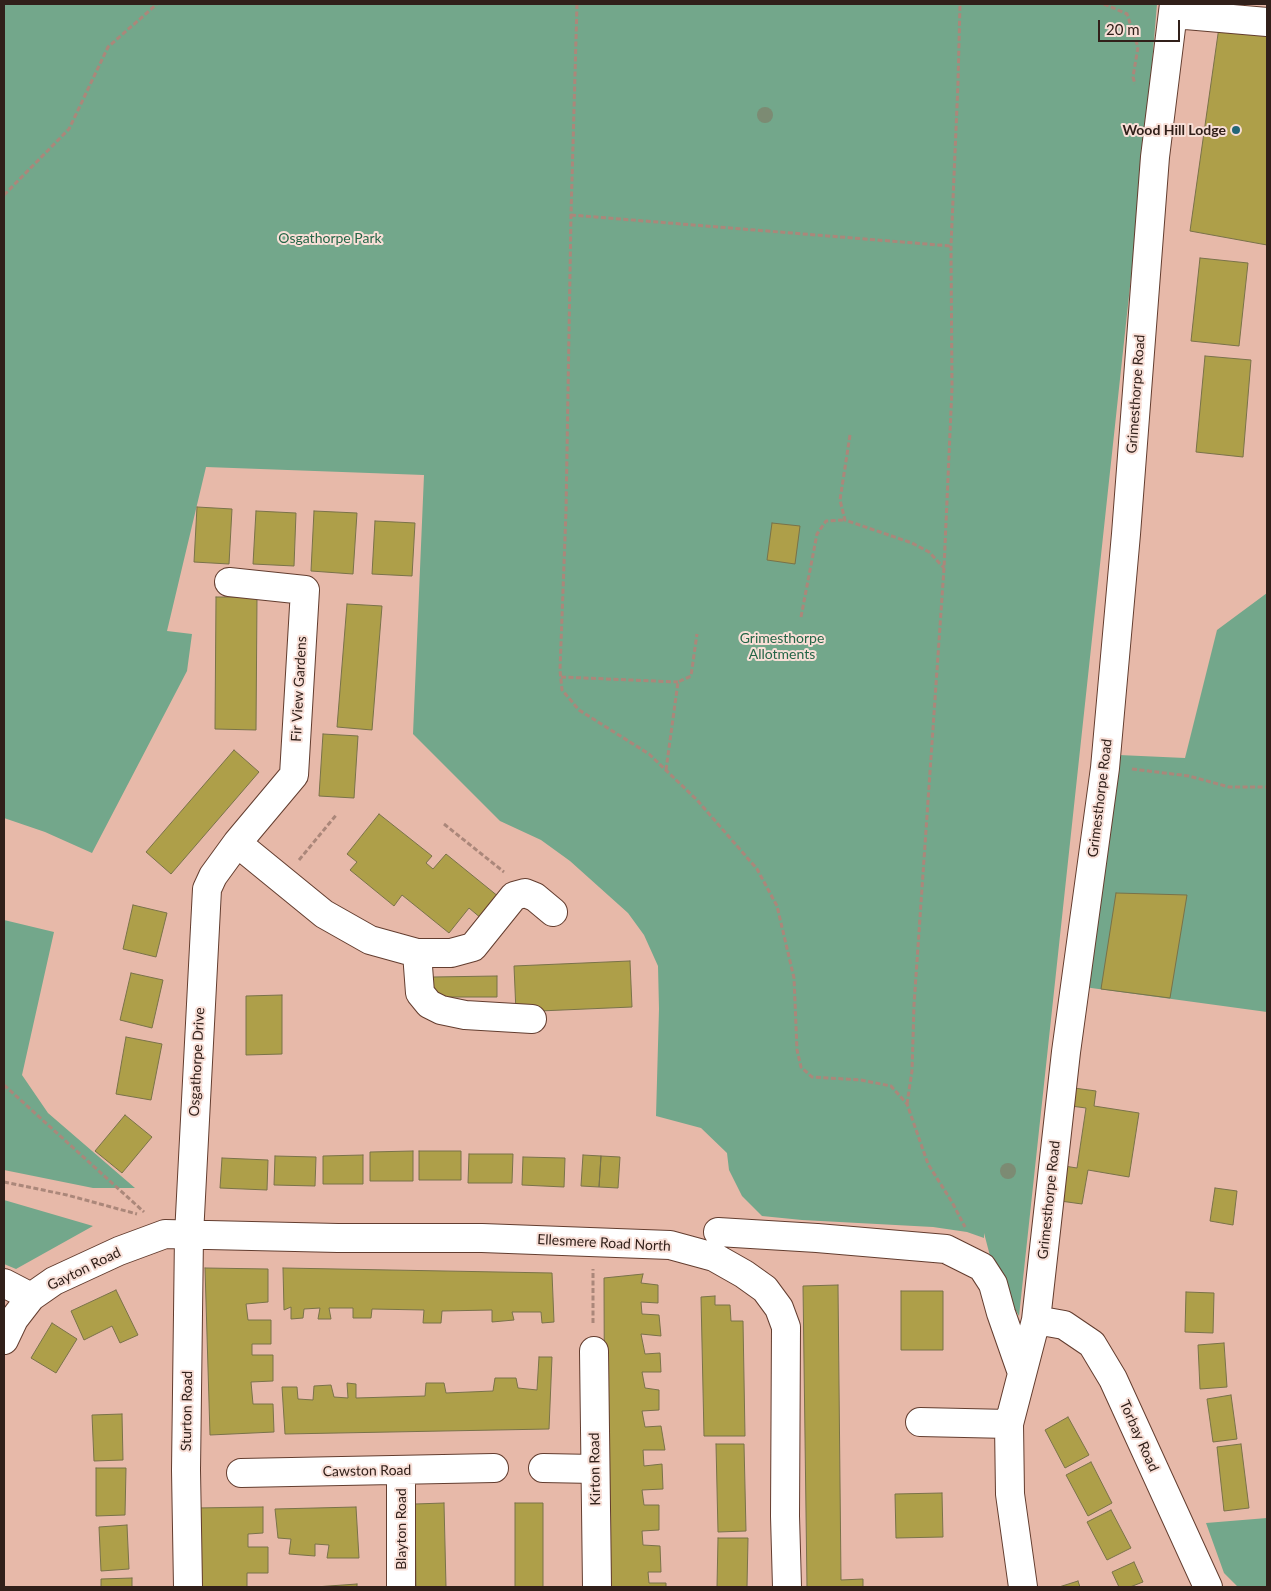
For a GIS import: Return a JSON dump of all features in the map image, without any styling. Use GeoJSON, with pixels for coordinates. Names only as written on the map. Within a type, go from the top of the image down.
{"type":"FeatureCollection","features":[{"type":"Feature","properties":{"kind":"street"},"geometry":{"type":"LineString","coordinates":[[1174,9],[1267,22]]}},
{"type":"Feature","properties":{"kind":"street","name":"Grimesthorpe Road"},"geometry":{"type":"LineString","coordinates":[[1023,1587],[1010,1494],[1009,1424],[1036,1320],[1066,1052],[1105,768],[1126,534],[1154,157],[1174,9]]}},
{"type":"Feature","properties":{"kind":"street","name":"Fir View Gardens"},"geometry":{"type":"LineString","coordinates":[[207,889],[213,876],[236,843],[294,775],[305,590],[229,582]]}},
{"type":"Feature","properties":{"kind":"street"},"geometry":{"type":"LineString","coordinates":[[236,843],[324,914],[370,940],[417,953],[452,953],[473,947],[514,896],[524,893],[544,905]]}},
{"type":"Feature","properties":{"kind":"street","name":"Osgathorpe Drive"},"geometry":{"type":"LineString","coordinates":[[188,1236],[207,889]]}},
{"type":"Feature","properties":{"kind":"street"},"geometry":{"type":"LineString","coordinates":[[417,953],[420,993],[428,1004],[441,1010],[465,1015],[532,1019]]}},
{"type":"Feature","properties":{"kind":"street"},"geometry":{"type":"LineString","coordinates":[[718,1232],[946,1249],[982,1266],[993,1284],[1022,1373]]}},
{"type":"Feature","properties":{"kind":"street","name":"Gayton Road"},"geometry":{"type":"LineString","coordinates":[[4,1340],[14,1319],[31,1296],[54,1281],[118,1251],[165,1234],[188,1236]]}},
{"type":"Feature","properties":{"kind":"street","name":"Ellesmere Road North"},"geometry":{"type":"LineString","coordinates":[[188,1236],[482,1238],[670,1245],[714,1257],[744,1274],[765,1289],[779,1308],[786,1327],[786,1587]]}},
{"type":"Feature","properties":{"kind":"street","name":"Sturton Road"},"geometry":{"type":"LineString","coordinates":[[188,1236],[186,1470],[188,1587]]}},
{"type":"Feature","properties":{"kind":"street"},"geometry":{"type":"LineString","coordinates":[[4,1284],[31,1296]]}},
{"type":"Feature","properties":{"kind":"street","name":"Torbay Road"},"geometry":{"type":"LineString","coordinates":[[1036,1320],[1064,1325],[1092,1344],[1113,1379],[1208,1587]]}},
{"type":"Feature","properties":{"kind":"street","name":"Kirton Road"},"geometry":{"type":"LineString","coordinates":[[594,1351],[597,1587]]}},
{"type":"Feature","properties":{"kind":"street"},"geometry":{"type":"LineString","coordinates":[[920,1422],[1009,1424]]}},
{"type":"Feature","properties":{"kind":"street","name":"Cawston Road"},"geometry":{"type":"LineString","coordinates":[[241,1473],[494,1468]]}},
{"type":"Feature","properties":{"kind":"street"},"geometry":{"type":"LineString","coordinates":[[543,1468],[595,1468]]}},
{"type":"Feature","properties":{"kind":"street","name":"Blayton Road"},"geometry":{"type":"LineString","coordinates":[[401,1470],[401,1587]]}},
{"type":"Feature","properties":{"kind":"path"},"geometry":{"type":"LineString","coordinates":[[4,195],[69,129],[108,47],[157,4]]}},
{"type":"Feature","properties":{"kind":"path"},"geometry":{"type":"LineString","coordinates":[[577,4],[562,690],[578,710],[649,754],[697,800],[757,869],[777,906],[794,978],[797,1050],[801,1067],[812,1077],[861,1080],[891,1086],[907,1104],[928,1164],[952,1202],[982,1266]]}},
{"type":"Feature","properties":{"kind":"path"},"geometry":{"type":"LineString","coordinates":[[907,1104],[912,1071],[915,996],[944,568],[952,388],[951,246],[960,4]]}},
{"type":"Feature","properties":{"kind":"path"},"geometry":{"type":"LineString","coordinates":[[571,215],[951,246]]}},
{"type":"Feature","properties":{"kind":"path"},"geometry":{"type":"LineString","coordinates":[[845,520],[840,500],[850,435]]}},
{"type":"Feature","properties":{"kind":"path"},"geometry":{"type":"LineString","coordinates":[[801,617],[817,534],[826,521],[845,520],[912,543],[929,552],[944,568]]}},
{"type":"Feature","properties":{"kind":"path"},"geometry":{"type":"LineString","coordinates":[[561,677],[678,682],[691,676],[697,634]]}},
{"type":"Feature","properties":{"kind":"path"},"geometry":{"type":"LineString","coordinates":[[666,771],[678,682]]}},
{"type":"Feature","properties":{"kind":"path"},"geometry":{"type":"LineString","coordinates":[[1105,768],[1149,770],[1188,776],[1229,786],[1267,787]]}},
{"type":"Feature","properties":{"kind":"path"},"geometry":{"type":"LineString","coordinates":[[282,881],[337,814]]}},
{"type":"Feature","properties":{"kind":"path"},"geometry":{"type":"LineString","coordinates":[[444,824],[544,905]]}},
{"type":"Feature","properties":{"kind":"path"},"geometry":{"type":"LineString","coordinates":[[4,1085],[149,1217],[67,1195],[4,1182]]}},
{"type":"Feature","properties":{"kind":"path"},"geometry":{"type":"LineString","coordinates":[[592,1316],[593,1242]]}},
{"type":"Feature","properties":{"kind":"green space","name":"Grimesthorpe Allotments"},"geometry":{"type":"Polygon","coordinates":[[[4,4],[1157,4],[1145,147],[1019,1316],[995,1275],[984,1233],[984,1238],[967,1232],[933,1227],[762,1216],[742,1196],[729,1170],[727,1153],[701,1128],[656,1116],[659,1009],[658,966],[644,935],[628,913],[570,861],[541,840],[500,821],[413,734],[424,475],[206,467],[167,631],[192,634],[187,671],[92,853],[45,832],[4,818],[4,4]]]}},
{"type":"Feature","properties":{"kind":"green space"},"geometry":{"type":"Polygon","coordinates":[[[1267,593],[1267,1012],[1084,987],[1115,800],[1119,755],[1185,758],[1217,630],[1267,593]]]}},
{"type":"Feature","properties":{"kind":"green space"},"geometry":{"type":"Polygon","coordinates":[[[4,920],[54,932],[22,1075],[48,1113],[135,1188],[93,1188],[4,1170],[4,920]]]}},
{"type":"Feature","properties":{"kind":"green space"},"geometry":{"type":"Polygon","coordinates":[[[4,1200],[93,1226],[16,1269],[4,1264],[4,1200]]]}},
{"type":"Feature","properties":{"kind":"green space"},"geometry":{"type":"Polygon","coordinates":[[[1267,1518],[1267,1587],[1238,1587],[1224,1573],[1206,1523],[1267,1518]]]}},
{"type":"Feature","properties":{"kind":"building","name":"Wood Hill Lodge"},"geometry":{"type":"Polygon","coordinates":[[[1219,27],[1267,29],[1267,245],[1190,231],[1219,27]]]}},
{"type":"Feature","properties":{"kind":"building"},"geometry":{"type":"Polygon","coordinates":[[[1200,258],[1248,263],[1239,346],[1191,341],[1200,258]]]}},
{"type":"Feature","properties":{"kind":"building"},"geometry":{"type":"Polygon","coordinates":[[[1205,356],[1251,360],[1243,457],[1196,452],[1205,356]]]}},
{"type":"Feature","properties":{"kind":"building"},"geometry":{"type":"Polygon","coordinates":[[[197,507],[232,509],[229,564],[194,562],[197,507]]]}},
{"type":"Feature","properties":{"kind":"building"},"geometry":{"type":"Polygon","coordinates":[[[256,511],[296,513],[294,566],[253,564],[256,511]]]}},
{"type":"Feature","properties":{"kind":"building"},"geometry":{"type":"Polygon","coordinates":[[[314,511],[357,513],[353,574],[311,571],[314,511]]]}},
{"type":"Feature","properties":{"kind":"building"},"geometry":{"type":"Polygon","coordinates":[[[375,521],[415,523],[412,576],[372,574],[375,521]]]}},
{"type":"Feature","properties":{"kind":"building"},"geometry":{"type":"Polygon","coordinates":[[[772,523],[800,526],[795,564],[767,560],[772,523]]]}},
{"type":"Feature","properties":{"kind":"building"},"geometry":{"type":"Polygon","coordinates":[[[216,597],[257,597],[256,730],[215,729],[216,597]]]}},
{"type":"Feature","properties":{"kind":"building"},"geometry":{"type":"Polygon","coordinates":[[[347,604],[382,606],[372,730],[337,727],[347,604]]]}},
{"type":"Feature","properties":{"kind":"building"},"geometry":{"type":"Polygon","coordinates":[[[323,734],[358,736],[354,798],[319,796],[323,734]]]}},
{"type":"Feature","properties":{"kind":"building"},"geometry":{"type":"Polygon","coordinates":[[[234,750],[259,772],[171,874],[146,852],[234,750]]]}},
{"type":"Feature","properties":{"kind":"building"},"geometry":{"type":"Polygon","coordinates":[[[379,814],[432,856],[426,863],[433,869],[446,854],[499,897],[482,919],[469,908],[449,933],[402,895],[394,906],[350,870],[357,862],[347,854],[379,814]]]}},
{"type":"Feature","properties":{"kind":"building"},"geometry":{"type":"Polygon","coordinates":[[[1116,893],[1187,895],[1170,998],[1101,989],[1116,893]]]}},
{"type":"Feature","properties":{"kind":"building"},"geometry":{"type":"Polygon","coordinates":[[[133,905],[167,913],[156,957],[123,949],[133,905]]]}},
{"type":"Feature","properties":{"kind":"building"},"geometry":{"type":"Polygon","coordinates":[[[630,961],[632,1007],[516,1012],[514,966],[630,961]]]}},
{"type":"Feature","properties":{"kind":"building"},"geometry":{"type":"Polygon","coordinates":[[[131,973],[163,980],[152,1028],[120,1020],[131,973]]]}},
{"type":"Feature","properties":{"kind":"building"},"geometry":{"type":"Polygon","coordinates":[[[497,976],[497,997],[433,997],[433,977],[497,976]]]}},
{"type":"Feature","properties":{"kind":"building"},"geometry":{"type":"Polygon","coordinates":[[[282,995],[282,1054],[246,1055],[246,996],[282,995]]]}},
{"type":"Feature","properties":{"kind":"building"},"geometry":{"type":"Polygon","coordinates":[[[126,1037],[162,1044],[151,1100],[116,1094],[126,1037]]]}},
{"type":"Feature","properties":{"kind":"building"},"geometry":{"type":"Polygon","coordinates":[[[1074,1088],[1096,1091],[1094,1106],[1139,1113],[1129,1177],[1088,1170],[1082,1204],[1053,1200],[1058,1165],[1077,1168],[1086,1108],[1071,1106],[1074,1088]]]}},
{"type":"Feature","properties":{"kind":"building"},"geometry":{"type":"Polygon","coordinates":[[[125,1115],[152,1137],[122,1173],[95,1151],[125,1115]]]}},
{"type":"Feature","properties":{"kind":"building"},"geometry":{"type":"Polygon","coordinates":[[[413,1151],[413,1181],[370,1181],[370,1152],[413,1151]]]}},
{"type":"Feature","properties":{"kind":"building"},"geometry":{"type":"Polygon","coordinates":[[[419,1151],[461,1151],[461,1180],[419,1180],[419,1151]]]}},
{"type":"Feature","properties":{"kind":"building"},"geometry":{"type":"Polygon","coordinates":[[[469,1154],[513,1154],[512,1183],[468,1183],[469,1154]]]}},
{"type":"Feature","properties":{"kind":"building"},"geometry":{"type":"Polygon","coordinates":[[[363,1155],[363,1184],[323,1184],[323,1156],[363,1155]]]}},
{"type":"Feature","properties":{"kind":"building"},"geometry":{"type":"Polygon","coordinates":[[[583,1155],[601,1156],[599,1187],[581,1186],[583,1155]]]}},
{"type":"Feature","properties":{"kind":"building"},"geometry":{"type":"Polygon","coordinates":[[[275,1156],[316,1157],[315,1186],[274,1185],[275,1156]]]}},
{"type":"Feature","properties":{"kind":"building"},"geometry":{"type":"Polygon","coordinates":[[[601,1156],[620,1157],[618,1188],[599,1187],[601,1156]]]}},
{"type":"Feature","properties":{"kind":"building"},"geometry":{"type":"Polygon","coordinates":[[[523,1157],[565,1158],[564,1187],[522,1185],[523,1157]]]}},
{"type":"Feature","properties":{"kind":"building"},"geometry":{"type":"Polygon","coordinates":[[[222,1158],[268,1160],[267,1190],[220,1188],[222,1158]]]}},
{"type":"Feature","properties":{"kind":"building"},"geometry":{"type":"Polygon","coordinates":[[[1215,1188],[1237,1191],[1233,1225],[1210,1221],[1215,1188]]]}},
{"type":"Feature","properties":{"kind":"building"},"geometry":{"type":"Polygon","coordinates":[[[205,1268],[268,1269],[268,1302],[246,1304],[248,1320],[271,1320],[271,1344],[252,1344],[252,1355],[273,1355],[273,1381],[251,1382],[253,1404],[273,1404],[274,1432],[210,1435],[205,1268]]]}},
{"type":"Feature","properties":{"kind":"building"},"geometry":{"type":"Polygon","coordinates":[[[283,1268],[552,1273],[554,1322],[542,1323],[541,1312],[512,1312],[514,1320],[492,1322],[492,1310],[442,1311],[441,1323],[423,1323],[424,1310],[372,1309],[371,1318],[353,1318],[353,1308],[329,1308],[331,1319],[318,1319],[320,1308],[304,1309],[303,1318],[291,1319],[291,1307],[284,1310],[283,1268]]]}},
{"type":"Feature","properties":{"kind":"building"},"geometry":{"type":"Polygon","coordinates":[[[643,1274],[641,1283],[658,1285],[658,1303],[641,1302],[642,1314],[659,1315],[661,1336],[641,1334],[645,1354],[660,1353],[661,1372],[642,1372],[645,1388],[659,1390],[659,1410],[642,1411],[645,1427],[661,1426],[665,1450],[643,1450],[644,1466],[662,1464],[663,1489],[642,1490],[644,1505],[659,1505],[659,1530],[642,1531],[643,1545],[660,1546],[661,1572],[648,1572],[649,1583],[666,1583],[666,1587],[605,1587],[604,1278],[643,1274]]]}},
{"type":"Feature","properties":{"kind":"building"},"geometry":{"type":"Polygon","coordinates":[[[838,1285],[841,1580],[863,1579],[863,1587],[807,1587],[803,1286],[838,1285]]]}},
{"type":"Feature","properties":{"kind":"building"},"geometry":{"type":"Polygon","coordinates":[[[116,1290],[138,1335],[120,1343],[112,1326],[84,1340],[71,1311],[116,1290]]]}},
{"type":"Feature","properties":{"kind":"building"},"geometry":{"type":"Polygon","coordinates":[[[901,1291],[943,1291],[943,1350],[901,1350],[901,1291]]]}},
{"type":"Feature","properties":{"kind":"building"},"geometry":{"type":"Polygon","coordinates":[[[1186,1292],[1214,1293],[1213,1333],[1185,1332],[1186,1292]]]}},
{"type":"Feature","properties":{"kind":"building"},"geometry":{"type":"Polygon","coordinates":[[[715,1296],[715,1305],[730,1305],[731,1321],[743,1321],[745,1436],[704,1436],[701,1297],[715,1296]]]}},
{"type":"Feature","properties":{"kind":"building"},"geometry":{"type":"Polygon","coordinates":[[[52,1323],[77,1339],[56,1373],[31,1358],[52,1323]]]}},
{"type":"Feature","properties":{"kind":"building"},"geometry":{"type":"Polygon","coordinates":[[[1224,1343],[1227,1387],[1200,1389],[1198,1345],[1224,1343]]]}},
{"type":"Feature","properties":{"kind":"building"},"geometry":{"type":"Polygon","coordinates":[[[539,1357],[552,1357],[549,1429],[285,1434],[282,1387],[297,1387],[298,1399],[313,1400],[314,1386],[331,1385],[334,1397],[348,1398],[347,1383],[356,1384],[356,1398],[425,1396],[426,1383],[444,1383],[446,1393],[493,1391],[495,1378],[516,1378],[518,1388],[537,1390],[539,1357]]]}},
{"type":"Feature","properties":{"kind":"building"},"geometry":{"type":"Polygon","coordinates":[[[1231,1395],[1237,1439],[1213,1442],[1207,1399],[1231,1395]]]}},
{"type":"Feature","properties":{"kind":"building"},"geometry":{"type":"Polygon","coordinates":[[[122,1414],[123,1460],[94,1461],[92,1415],[122,1414]]]}},
{"type":"Feature","properties":{"kind":"building"},"geometry":{"type":"Polygon","coordinates":[[[1068,1417],[1089,1455],[1065,1468],[1045,1430],[1068,1417]]]}},
{"type":"Feature","properties":{"kind":"building"},"geometry":{"type":"Polygon","coordinates":[[[716,1444],[744,1444],[746,1531],[718,1532],[716,1444]]]}},
{"type":"Feature","properties":{"kind":"building"},"geometry":{"type":"Polygon","coordinates":[[[1241,1444],[1249,1508],[1224,1511],[1217,1447],[1241,1444]]]}},
{"type":"Feature","properties":{"kind":"building"},"geometry":{"type":"Polygon","coordinates":[[[1091,1462],[1112,1503],[1088,1516],[1066,1475],[1091,1462]]]}},
{"type":"Feature","properties":{"kind":"building"},"geometry":{"type":"Polygon","coordinates":[[[96,1468],[126,1468],[125,1515],[96,1516],[96,1468]]]}},
{"type":"Feature","properties":{"kind":"building"},"geometry":{"type":"Polygon","coordinates":[[[942,1493],[943,1537],[896,1538],[895,1494],[942,1493]]]}},
{"type":"Feature","properties":{"kind":"building"},"geometry":{"type":"Polygon","coordinates":[[[444,1503],[446,1587],[416,1587],[415,1504],[444,1503]]]}},
{"type":"Feature","properties":{"kind":"building"},"geometry":{"type":"Polygon","coordinates":[[[515,1503],[543,1503],[543,1587],[515,1587],[515,1503]]]}},
{"type":"Feature","properties":{"kind":"building"},"geometry":{"type":"Polygon","coordinates":[[[263,1507],[263,1533],[248,1534],[248,1547],[268,1547],[268,1573],[247,1573],[247,1587],[197,1587],[196,1508],[263,1507]]]}},
{"type":"Feature","properties":{"kind":"building"},"geometry":{"type":"Polygon","coordinates":[[[356,1507],[359,1558],[327,1558],[329,1545],[315,1544],[315,1556],[289,1554],[291,1539],[278,1538],[275,1509],[356,1507]]]}},
{"type":"Feature","properties":{"kind":"building"},"geometry":{"type":"Polygon","coordinates":[[[1111,1510],[1131,1548],[1107,1560],[1087,1522],[1111,1510]]]}},
{"type":"Feature","properties":{"kind":"building"},"geometry":{"type":"Polygon","coordinates":[[[127,1525],[129,1569],[101,1571],[99,1527],[127,1525]]]}},
{"type":"Feature","properties":{"kind":"building"},"geometry":{"type":"Polygon","coordinates":[[[718,1538],[748,1538],[747,1587],[717,1587],[718,1538]]]}},
{"type":"Feature","properties":{"kind":"building"},"geometry":{"type":"Polygon","coordinates":[[[1134,1562],[1143,1582],[1130,1587],[1119,1587],[1112,1572],[1134,1562]]]}},
{"type":"Feature","properties":{"kind":"building"},"geometry":{"type":"Polygon","coordinates":[[[132,1578],[132,1587],[101,1587],[101,1579],[132,1578]]]}},
{"type":"Feature","properties":{"kind":"building"},"geometry":{"type":"Polygon","coordinates":[[[1078,1581],[1080,1587],[1059,1587],[1078,1581]]]}},
{"type":"Feature","properties":{"kind":"building"},"geometry":{"type":"Polygon","coordinates":[[[357,1584],[357,1587],[315,1587],[357,1584]]]}},
{"type":"Feature","properties":{"kind":"place","name":"Wood Hill Lodge"},"geometry":{"type":"Point","coordinates":[1236,130]}},
{"type":"Feature","properties":{"kind":"park label","name":"Osgathorpe Park"},"geometry":{"type":"Point","coordinates":[330,238]}}]}
